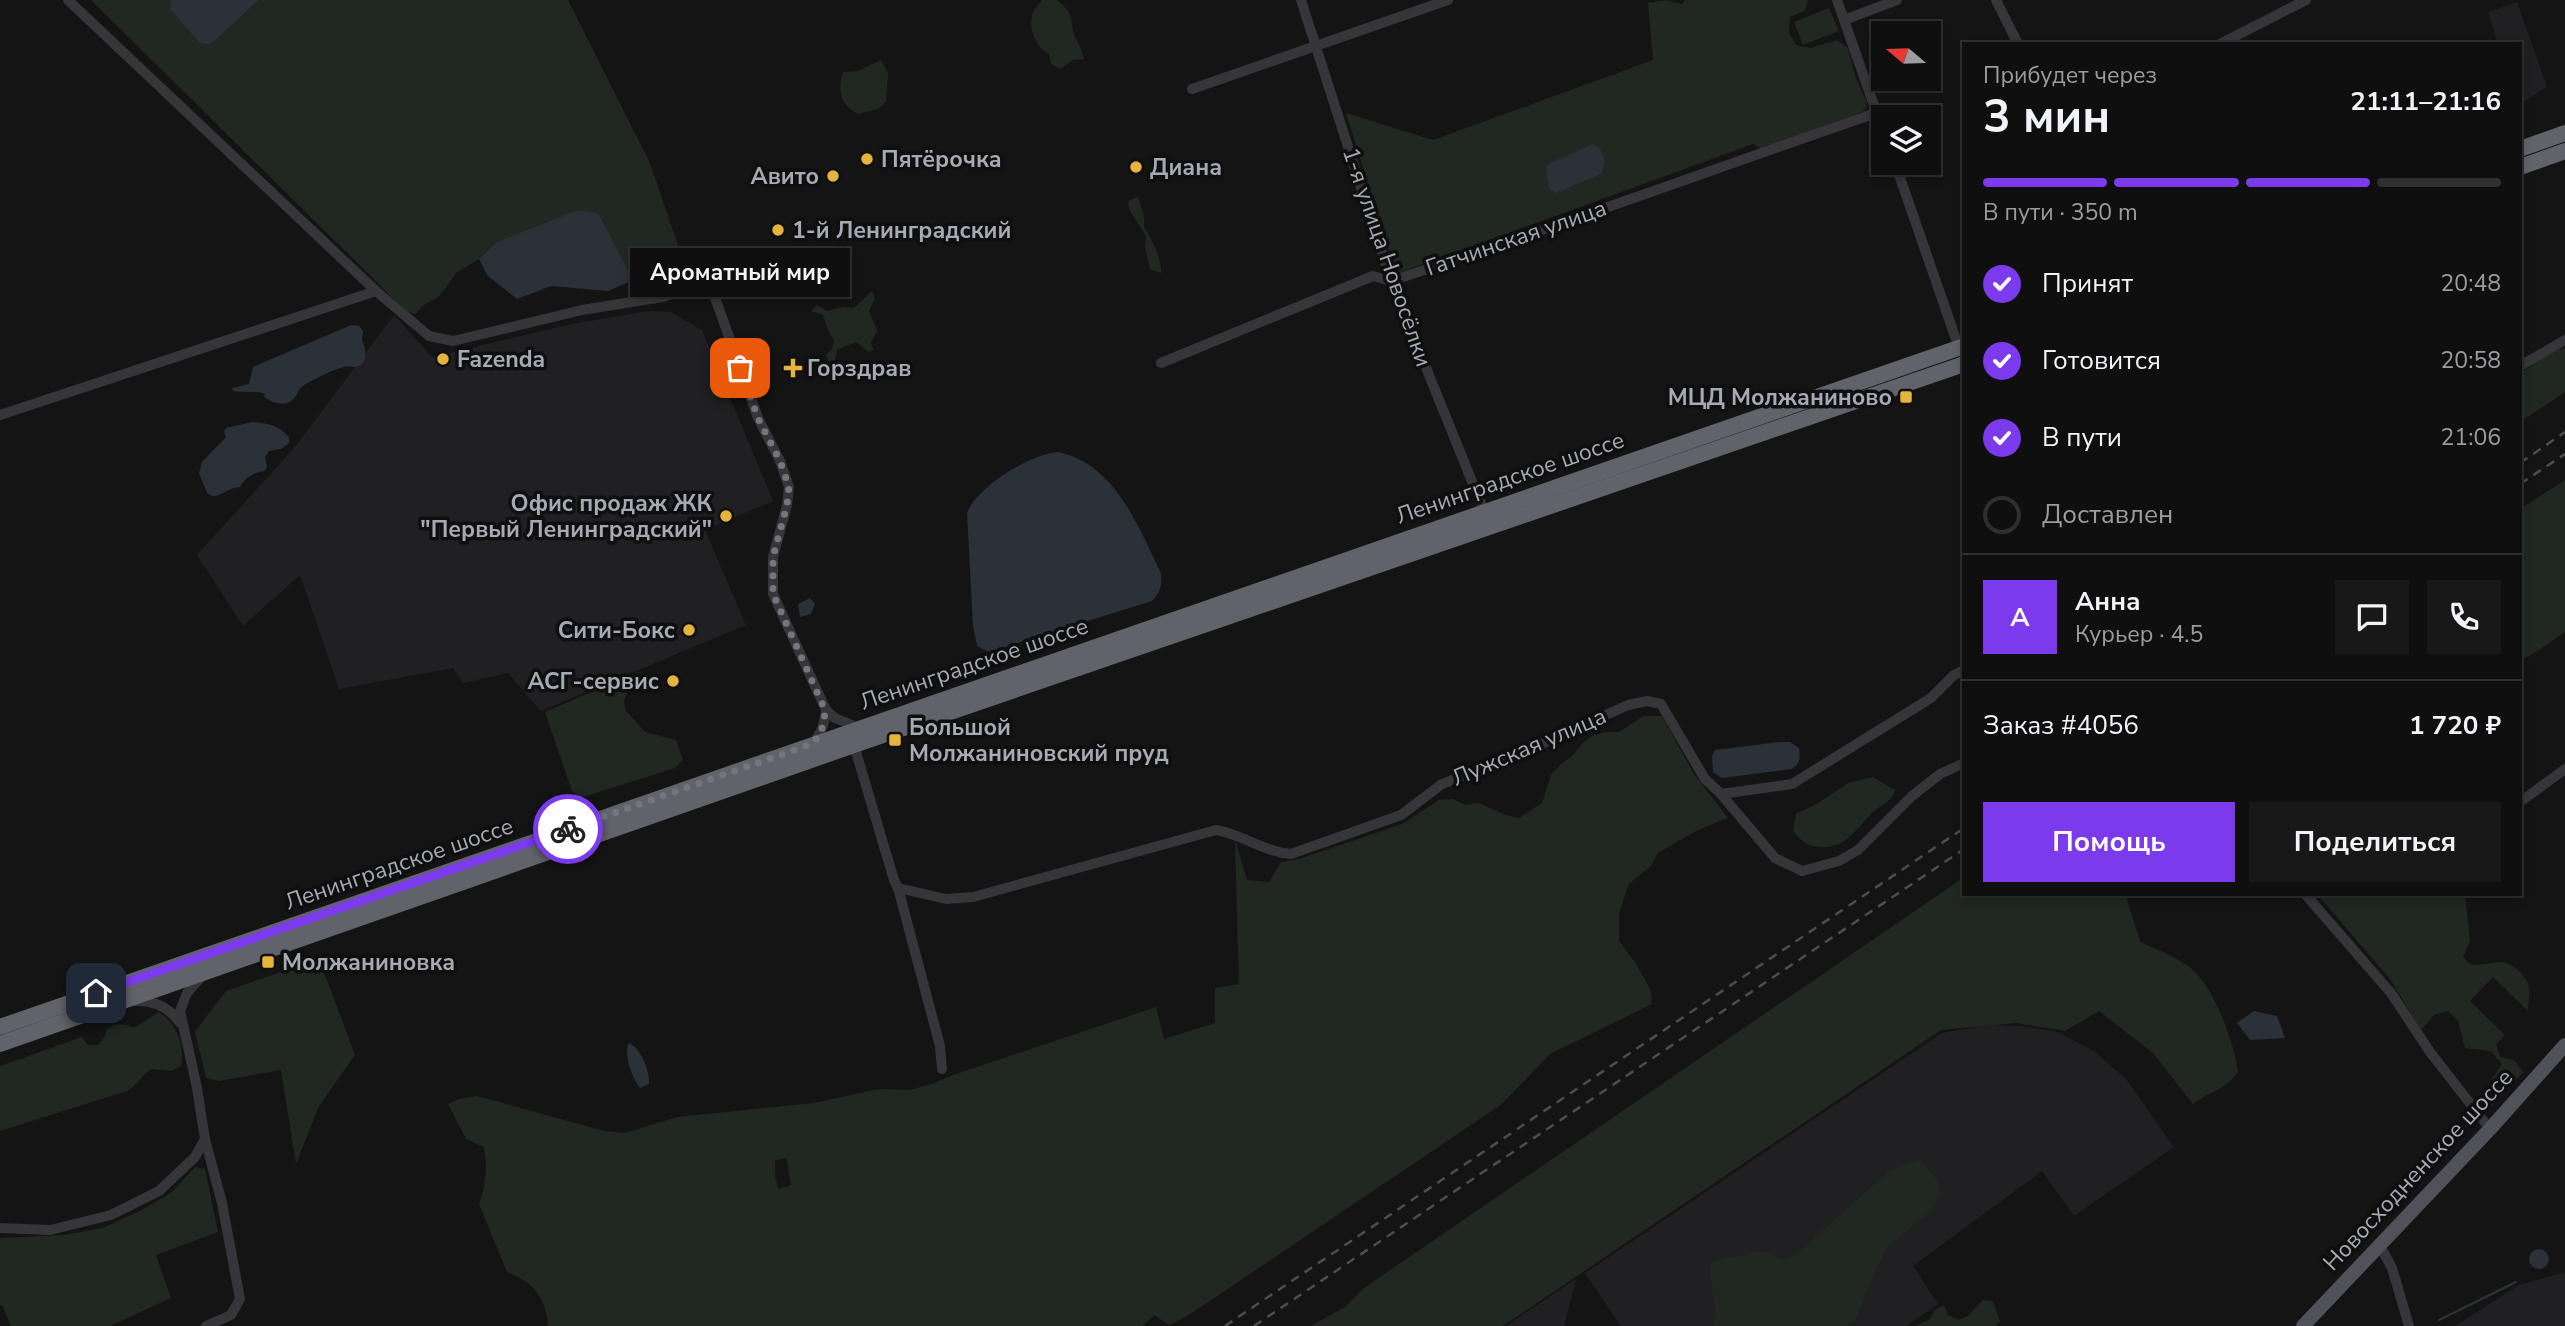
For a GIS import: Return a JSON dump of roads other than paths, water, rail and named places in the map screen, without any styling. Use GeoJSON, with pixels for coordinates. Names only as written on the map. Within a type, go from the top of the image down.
{"type":"FeatureCollection","features":[{"type":"Feature","properties":{"kind":"highway"},"geometry":{"type":"LineString","coordinates":[[2522,148],[2562,133]]}},
{"type":"Feature","properties":{"kind":"highway"},"geometry":{"type":"LineString","coordinates":[[2522,166],[2565,151]]}},
{"type":"Feature","properties":{"kind":"highway","name":"Ленинградское шоссе"},"geometry":{"type":"LineString","coordinates":[[0,1027],[1961,347]]}},
{"type":"Feature","properties":{"kind":"highway","name":"Ленинградское шоссе"},"geometry":{"type":"LineString","coordinates":[[0,1044],[854,746],[1962,365]]}},
{"type":"Feature","properties":{"kind":"main road","name":"Новосходненское шоссе"},"geometry":{"type":"LineString","coordinates":[[2303,1326],[2490,1129],[2565,1045]]}},
{"type":"Feature","properties":{"kind":"street"},"geometry":{"type":"LineString","coordinates":[[68,0],[376,291],[429,336],[453,341],[582,310],[663,297],[709,281],[758,418],[780,461],[789,487],[773,557],[773,594],[825,710],[835,718],[859,728]]}},
{"type":"Feature","properties":{"kind":"street","name":"1-я улица Новосёлки"},"geometry":{"type":"LineString","coordinates":[[1301,0],[1391,281],[1484,511]]}},
{"type":"Feature","properties":{"kind":"street"},"geometry":{"type":"LineString","coordinates":[[1192,89],[1448,0]]}},
{"type":"Feature","properties":{"kind":"street"},"geometry":{"type":"LineString","coordinates":[[1837,0],[1873,105]]}},
{"type":"Feature","properties":{"kind":"street"},"geometry":{"type":"LineString","coordinates":[[1844,20],[1897,0]]}},
{"type":"Feature","properties":{"kind":"street"},"geometry":{"type":"LineString","coordinates":[[1996,0],[2017,42]]}},
{"type":"Feature","properties":{"kind":"street"},"geometry":{"type":"LineString","coordinates":[[2224,42],[2306,0]]}},
{"type":"Feature","properties":{"kind":"street","name":"Гатчинская улица"},"geometry":{"type":"LineString","coordinates":[[1161,363],[1373,276],[1391,281],[1550,229],[1871,115]]}},
{"type":"Feature","properties":{"kind":"street"},"geometry":{"type":"LineString","coordinates":[[1899,175],[1961,347]]}},
{"type":"Feature","properties":{"kind":"street"},"geometry":{"type":"LineString","coordinates":[[0,415],[376,291]]}},
{"type":"Feature","properties":{"kind":"street"},"geometry":{"type":"LineString","coordinates":[[2522,365],[2565,340]]}},
{"type":"Feature","properties":{"kind":"street"},"geometry":{"type":"LineString","coordinates":[[1721,794],[1792,784],[1931,698],[1962,671]]}},
{"type":"Feature","properties":{"kind":"street","name":"Лужская улица"},"geometry":{"type":"LineString","coordinates":[[898,888],[946,899],[973,897],[1216,830],[1232,832],[1277,853],[1290,854],[1401,815],[1441,784],[1522,753],[1628,705],[1647,701],[1661,704],[1705,779],[1721,794],[1774,858],[1802,871],[1839,861],[1858,850],[1912,796],[1940,774],[1962,765]]}},
{"type":"Feature","properties":{"kind":"street"},"geometry":{"type":"LineString","coordinates":[[812,744],[820,735],[825,710]]}},
{"type":"Feature","properties":{"kind":"street"},"geometry":{"type":"LineString","coordinates":[[854,746],[898,888],[940,1046],[942,1069]]}},
{"type":"Feature","properties":{"kind":"street"},"geometry":{"type":"LineString","coordinates":[[2522,801],[2565,769]]}},
{"type":"Feature","properties":{"kind":"street"},"geometry":{"type":"LineString","coordinates":[[2307,896],[2391,993],[2430,1052],[2490,1129]]}},
{"type":"Feature","properties":{"kind":"street"},"geometry":{"type":"LineString","coordinates":[[206,1326],[231,1315],[240,1299],[180,1011],[187,993],[210,970]]}},
{"type":"Feature","properties":{"kind":"street"},"geometry":{"type":"LineString","coordinates":[[118,1003],[143,1000],[158,1004],[175,1016],[182,1025]]}},
{"type":"Feature","properties":{"kind":"street"},"geometry":{"type":"LineString","coordinates":[[0,1228],[50,1230],[111,1215],[159,1191],[195,1157],[205,1139]]}},
{"type":"Feature","properties":{"kind":"street"},"geometry":{"type":"LineString","coordinates":[[2379,1244],[2392,1268],[2409,1326]]}},
{"type":"Feature","properties":{"kind":"waterway"},"geometry":{"type":"LineString","coordinates":[[2439,1320],[2516,1282]]}},
{"type":"Feature","properties":{"kind":"railway"},"geometry":{"type":"LineString","coordinates":[[2522,462],[2565,432]]}},
{"type":"Feature","properties":{"kind":"railway"},"geometry":{"type":"LineString","coordinates":[[2522,483],[2565,454]]}},
{"type":"Feature","properties":{"kind":"railway"},"geometry":{"type":"LineString","coordinates":[[1225,1326],[1962,829]]}},
{"type":"Feature","properties":{"kind":"railway"},"geometry":{"type":"LineString","coordinates":[[1254,1326],[1962,850]]}},
{"type":"Feature","properties":{"kind":"place","name":"Пятёрочка"},"geometry":{"type":"Point","coordinates":[867,159]}},
{"type":"Feature","properties":{"kind":"place","name":"Диана"},"geometry":{"type":"Point","coordinates":[1136,167]}},
{"type":"Feature","properties":{"kind":"place","name":"Авито"},"geometry":{"type":"Point","coordinates":[833,176]}},
{"type":"Feature","properties":{"kind":"place","name":"1-й Ленинградский"},"geometry":{"type":"Point","coordinates":[778,230]}},
{"type":"Feature","properties":{"kind":"place","name":"Fazenda"},"geometry":{"type":"Point","coordinates":[443,359]}},
{"type":"Feature","properties":{"kind":"place","name":"Ароматный мир"},"geometry":{"type":"Point","coordinates":[740,368]}},
{"type":"Feature","properties":{"kind":"place","name":"Горздрав"},"geometry":{"type":"Point","coordinates":[793,368]}},
{"type":"Feature","properties":{"kind":"place","name":"МЦД Молжаниново"},"geometry":{"type":"Point","coordinates":[1906,397]}},
{"type":"Feature","properties":{"kind":"place","name":"Офис продаж ЖК \"Первый Ленинградский\""},"geometry":{"type":"Point","coordinates":[726,516]}},
{"type":"Feature","properties":{"kind":"place","name":"Сити-Бокс"},"geometry":{"type":"Point","coordinates":[689,630]}},
{"type":"Feature","properties":{"kind":"place","name":"АСГ-сервис"},"geometry":{"type":"Point","coordinates":[673,681]}},
{"type":"Feature","properties":{"kind":"place","name":"Большой Молжаниновский пруд"},"geometry":{"type":"Point","coordinates":[895,740]}},
{"type":"Feature","properties":{"kind":"place","name":"Молжаниновка"},"geometry":{"type":"Point","coordinates":[268,962]}}]}
